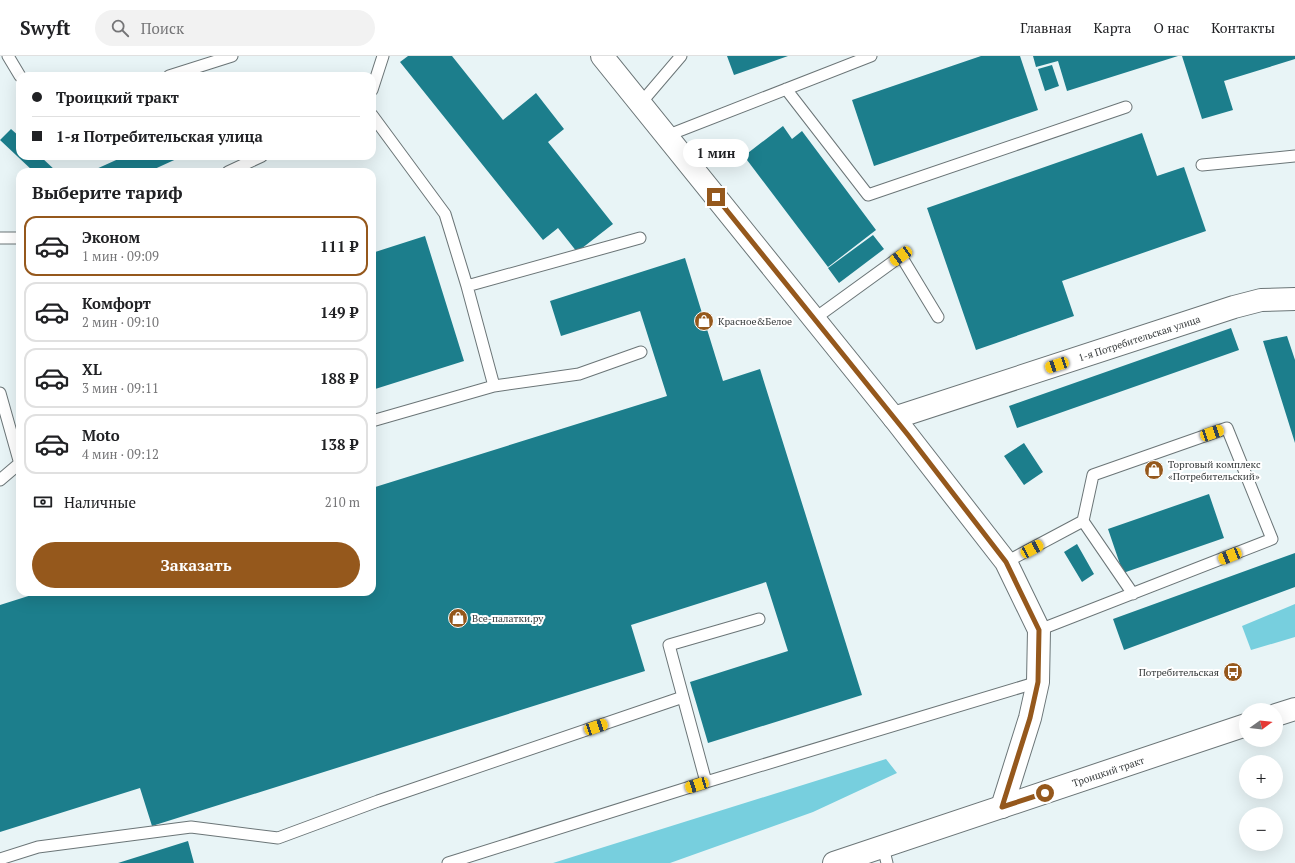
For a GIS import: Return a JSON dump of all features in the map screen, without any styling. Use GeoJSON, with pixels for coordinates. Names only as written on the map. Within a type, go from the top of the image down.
{"type":"FeatureCollection","features":[{"type":"Feature","properties":{"kind":"street"},"geometry":{"type":"LineString","coordinates":[[602,56],[894,418],[1006,562],[1039,630],[1038,682],[1030,718],[1002,807]]}},
{"type":"Feature","properties":{"kind":"street","name":"1-я Потребительская улица"},"geometry":{"type":"LineString","coordinates":[[894,418],[1234,307],[1261,300],[1295,299]]}},
{"type":"Feature","properties":{"kind":"street"},"geometry":{"type":"LineString","coordinates":[[1283,713],[1295,709]]}},
{"type":"Feature","properties":{"kind":"street","name":"Троицкий тракт"},"geometry":{"type":"LineString","coordinates":[[834,863],[885,855],[1002,807],[1239,728]]}},
{"type":"Feature","properties":{"kind":"lane"},"geometry":{"type":"LineString","coordinates":[[8,56],[18,72]]}},
{"type":"Feature","properties":{"kind":"lane"},"geometry":{"type":"LineString","coordinates":[[182,72],[232,56]]}},
{"type":"Feature","properties":{"kind":"lane"},"geometry":{"type":"LineString","coordinates":[[376,78],[383,56]]}},
{"type":"Feature","properties":{"kind":"lane"},"geometry":{"type":"LineString","coordinates":[[640,104],[680,56]]}},
{"type":"Feature","properties":{"kind":"lane"},"geometry":{"type":"LineString","coordinates":[[666,136],[871,56]]}},
{"type":"Feature","properties":{"kind":"lane"},"geometry":{"type":"LineString","coordinates":[[786,89],[868,195],[1126,107]]}},
{"type":"Feature","properties":{"kind":"lane"},"geometry":{"type":"LineString","coordinates":[[376,120],[445,214],[494,386]]}},
{"type":"Feature","properties":{"kind":"lane"},"geometry":{"type":"LineString","coordinates":[[1202,165],[1295,156]]}},
{"type":"Feature","properties":{"kind":"lane"},"geometry":{"type":"LineString","coordinates":[[236,168],[254,160]]}},
{"type":"Feature","properties":{"kind":"lane"},"geometry":{"type":"LineString","coordinates":[[0,238],[16,238]]}},
{"type":"Feature","properties":{"kind":"lane"},"geometry":{"type":"LineString","coordinates":[[466,286],[640,238]]}},
{"type":"Feature","properties":{"kind":"lane"},"geometry":{"type":"LineString","coordinates":[[814,319],[901,256],[938,317]]}},
{"type":"Feature","properties":{"kind":"lane"},"geometry":{"type":"LineString","coordinates":[[376,420],[494,386],[579,374],[641,352]]}},
{"type":"Feature","properties":{"kind":"lane"},"geometry":{"type":"LineString","coordinates":[[0,393],[16,449]]}},
{"type":"Feature","properties":{"kind":"lane"},"geometry":{"type":"LineString","coordinates":[[1039,630],[1133,594],[1272,539],[1227,428],[1093,474],[1083,521],[1133,594]]}},
{"type":"Feature","properties":{"kind":"lane"},"geometry":{"type":"LineString","coordinates":[[0,480],[16,466]]}},
{"type":"Feature","properties":{"kind":"lane"},"geometry":{"type":"LineString","coordinates":[[1006,562],[1083,521]]}},
{"type":"Feature","properties":{"kind":"lane"},"geometry":{"type":"LineString","coordinates":[[706,782],[669,645],[759,619]]}},
{"type":"Feature","properties":{"kind":"lane"},"geometry":{"type":"LineString","coordinates":[[448,863],[706,782],[1038,682]]}},
{"type":"Feature","properties":{"kind":"lane"},"geometry":{"type":"LineString","coordinates":[[0,859],[38,847],[192,827],[278,838],[378,801],[683,697]]}},
{"type":"Feature","properties":{"kind":"shaded area"},"geometry":{"type":"Polygon","coordinates":[[[1295,604],[1295,637],[1251,650],[1242,626],[1295,604]]]}},
{"type":"Feature","properties":{"kind":"shaded area"},"geometry":{"type":"Polygon","coordinates":[[[886,759],[897,773],[813,812],[670,863],[553,863],[886,759]]]}},
{"type":"Feature","properties":{"kind":"building"},"geometry":{"type":"Polygon","coordinates":[[[408,56],[452,56],[503,120],[536,93],[564,129],[548,142],[613,224],[577,252],[558,228],[543,240],[400,62],[408,56]]]}},
{"type":"Feature","properties":{"kind":"building"},"geometry":{"type":"Polygon","coordinates":[[[727,56],[788,56],[734,75],[727,56]]]}},
{"type":"Feature","properties":{"kind":"building"},"geometry":{"type":"Polygon","coordinates":[[[981,56],[1020,56],[1038,110],[874,166],[852,100],[981,56]]]}},
{"type":"Feature","properties":{"kind":"building"},"geometry":{"type":"Polygon","coordinates":[[[1033,56],[1178,56],[1067,91],[1058,61],[1036,67],[1033,56]]]}},
{"type":"Feature","properties":{"kind":"building"},"geometry":{"type":"Polygon","coordinates":[[[1182,56],[1295,56],[1295,59],[1224,81],[1233,110],[1202,119],[1182,56]]]}},
{"type":"Feature","properties":{"kind":"building"},"geometry":{"type":"Polygon","coordinates":[[[1052,65],[1059,86],[1045,91],[1038,69],[1052,65]]]}},
{"type":"Feature","properties":{"kind":"building"},"geometry":{"type":"Polygon","coordinates":[[[783,126],[792,139],[802,131],[876,230],[828,267],[744,156],[783,126]]]}},
{"type":"Feature","properties":{"kind":"building"},"geometry":{"type":"Polygon","coordinates":[[[11,129],[16,133],[16,155],[0,140],[11,129]]]}},
{"type":"Feature","properties":{"kind":"building"},"geometry":{"type":"Polygon","coordinates":[[[1142,133],[1157,176],[1184,167],[1206,231],[1062,281],[1074,316],[976,350],[927,208],[1142,133]]]}},
{"type":"Feature","properties":{"kind":"building"},"geometry":{"type":"Polygon","coordinates":[[[21,160],[44,160],[53,168],[30,168],[21,160]]]}},
{"type":"Feature","properties":{"kind":"building"},"geometry":{"type":"Polygon","coordinates":[[[116,160],[174,160],[157,168],[98,168],[116,160]]]}},
{"type":"Feature","properties":{"kind":"building"},"geometry":{"type":"Polygon","coordinates":[[[873,235],[884,249],[839,283],[828,268],[873,235]]]}},
{"type":"Feature","properties":{"kind":"building"},"geometry":{"type":"Polygon","coordinates":[[[425,236],[464,361],[376,389],[376,252],[425,236]]]}},
{"type":"Feature","properties":{"kind":"building"},"geometry":{"type":"Polygon","coordinates":[[[685,258],[723,381],[760,369],[862,695],[708,743],[690,682],[788,651],[766,582],[631,625],[645,671],[152,826],[140,788],[0,832],[0,605],[28,596],[376,596],[376,487],[667,396],[640,311],[561,336],[550,301],[685,258]]]}},
{"type":"Feature","properties":{"kind":"building"},"geometry":{"type":"Polygon","coordinates":[[[1231,328],[1239,350],[1017,428],[1009,406],[1231,328]]]}},
{"type":"Feature","properties":{"kind":"building"},"geometry":{"type":"Polygon","coordinates":[[[1287,336],[1295,360],[1295,443],[1263,341],[1287,336]]]}},
{"type":"Feature","properties":{"kind":"building"},"geometry":{"type":"Polygon","coordinates":[[[1024,443],[1043,472],[1024,485],[1004,456],[1024,443]]]}},
{"type":"Feature","properties":{"kind":"building"},"geometry":{"type":"Polygon","coordinates":[[[1209,494],[1224,538],[1123,573],[1108,529],[1209,494]]]}},
{"type":"Feature","properties":{"kind":"building"},"geometry":{"type":"Polygon","coordinates":[[[1077,544],[1094,574],[1082,582],[1064,552],[1077,544]]]}},
{"type":"Feature","properties":{"kind":"building"},"geometry":{"type":"Polygon","coordinates":[[[1295,553],[1295,587],[1124,650],[1113,619],[1295,553]]]}},
{"type":"Feature","properties":{"kind":"building"},"geometry":{"type":"Polygon","coordinates":[[[188,841],[194,863],[118,863],[188,841]]]}},
{"type":"Feature","properties":{"kind":"place","name":"Красное&Белое"},"geometry":{"type":"Point","coordinates":[704,321]}},
{"type":"Feature","properties":{"kind":"place","name":"Торговый комплекс «Потребительский»"},"geometry":{"type":"Point","coordinates":[1154,470]}},
{"type":"Feature","properties":{"kind":"place","name":"Все-палатки.ру"},"geometry":{"type":"Point","coordinates":[458,618]}},
{"type":"Feature","properties":{"kind":"place","name":"Потребительская"},"geometry":{"type":"Point","coordinates":[1233,672]}},
{"type":"Feature","properties":{"kind":"route"},"geometry":{"type":"LineString","coordinates":[[716,197],[894,418],[1006,562],[1039,630],[1038,682],[1030,718],[1002,807],[1045,793]]}}]}
